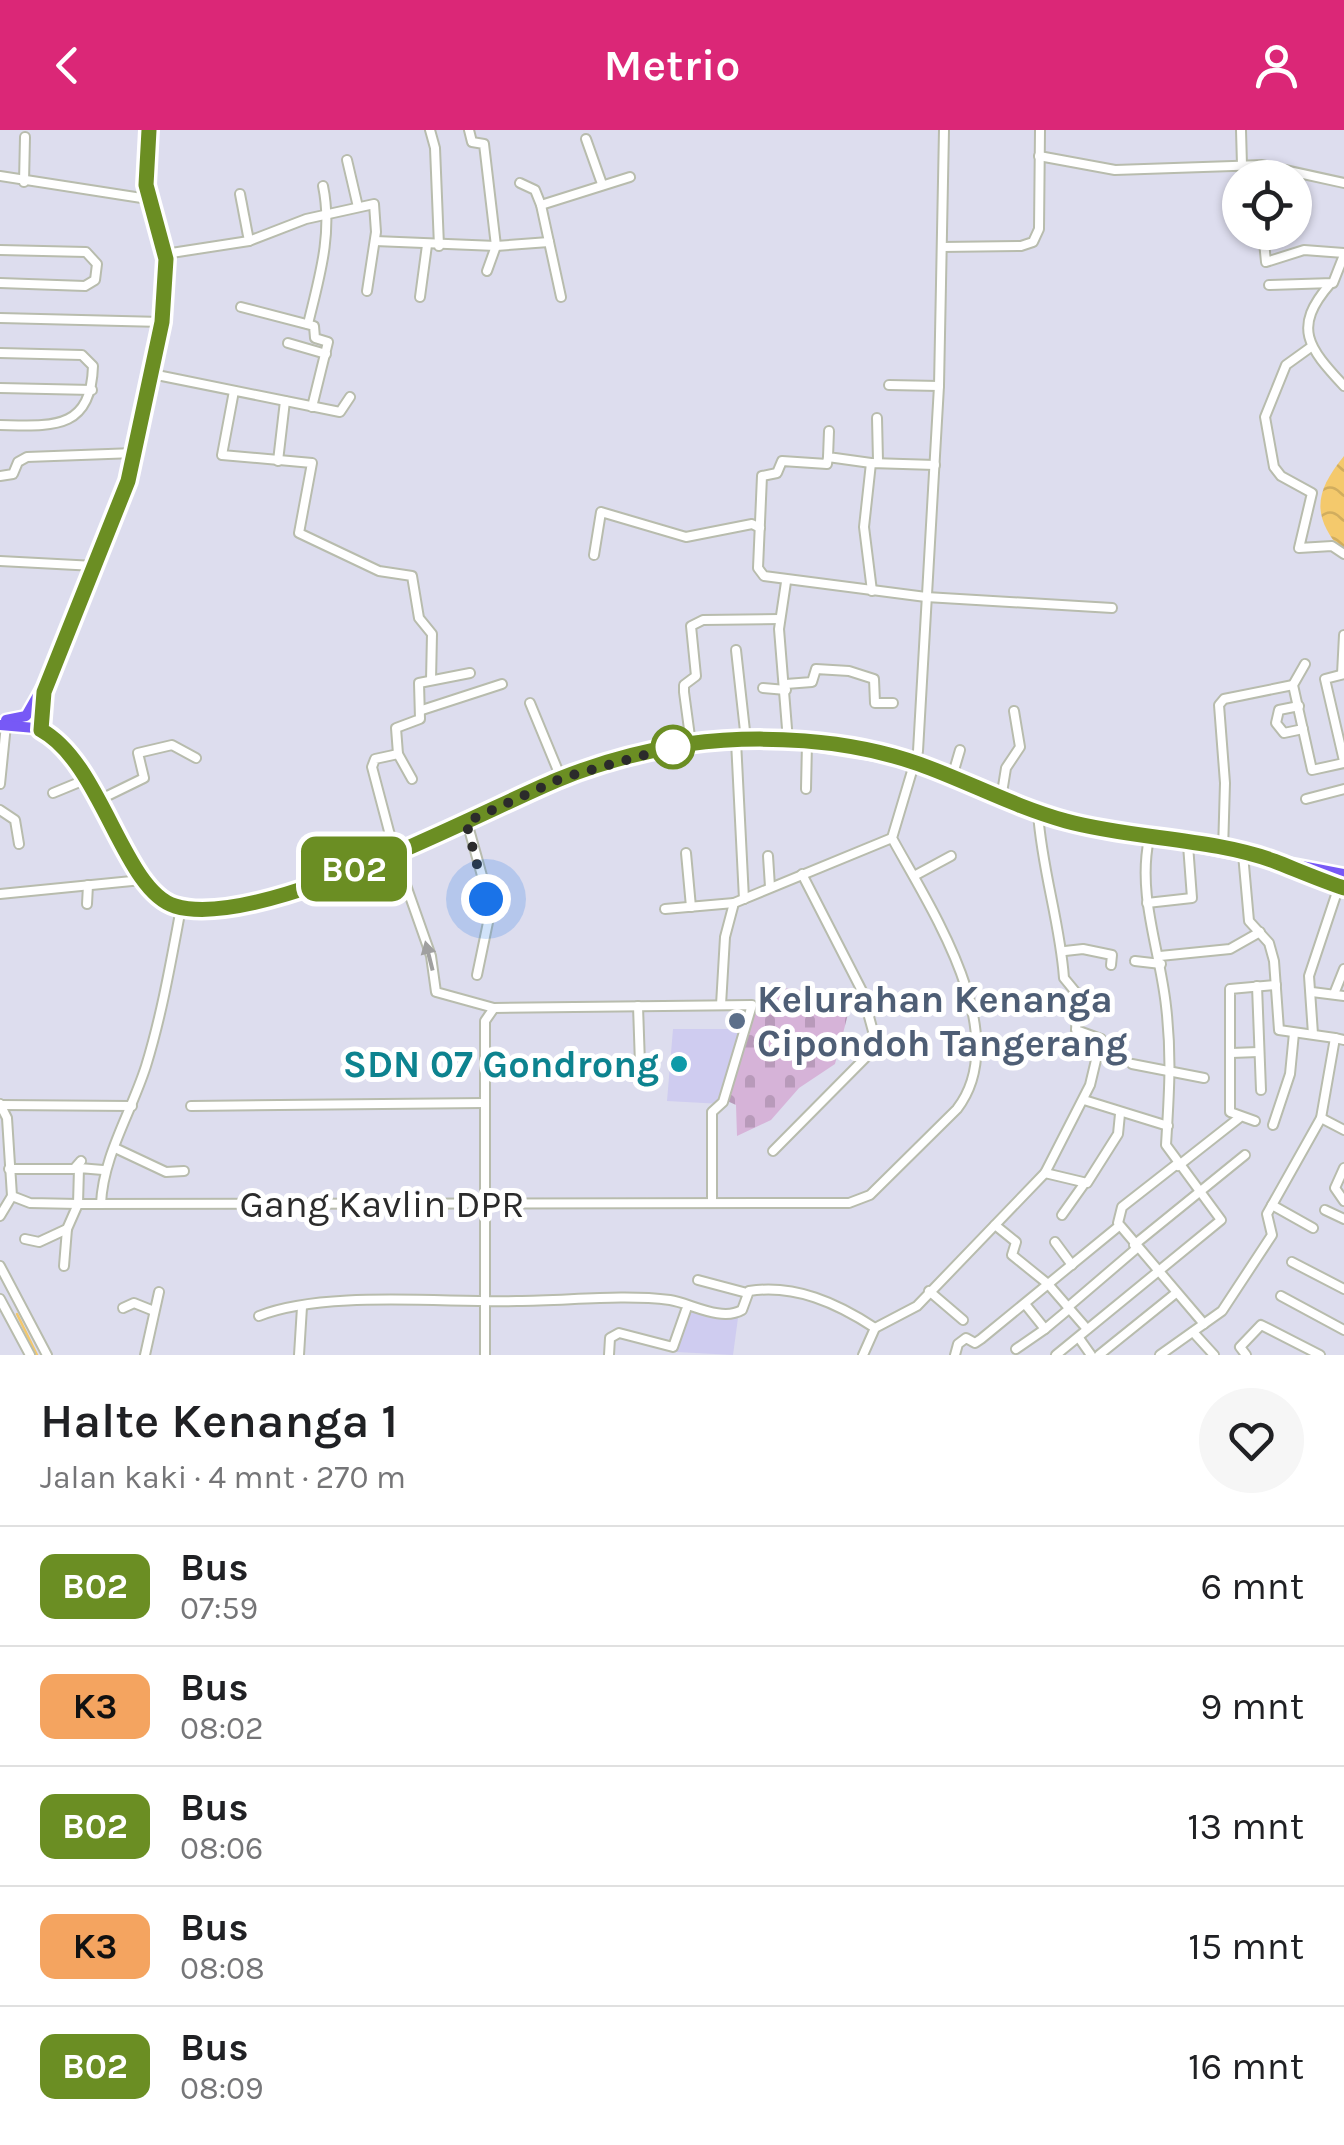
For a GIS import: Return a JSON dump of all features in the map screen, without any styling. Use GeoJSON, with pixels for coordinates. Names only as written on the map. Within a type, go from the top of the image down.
{"type":"FeatureCollection","features":[{"type":"Feature","properties":{"kind":"main road"},"geometry":{"type":"LineString","coordinates":[[2,724],[26,716],[48,680],[97,566],[136,453],[162,322],[165,254],[148,200],[149,130]]}},
{"type":"Feature","properties":{"kind":"main road"},"geometry":{"type":"LineString","coordinates":[[41,730],[48,680]]}},
{"type":"Feature","properties":{"kind":"main road"},"geometry":{"type":"LineString","coordinates":[[2,724],[41,730],[58,743],[101,798],[142,880],[160,900],[181,908],[214,910],[249,904],[395,854],[562,778],[636,754],[741,740],[807,743],[916,763],[1038,813],[1243,854],[1342,883]]}},
{"type":"Feature","properties":{"kind":"street"},"geometry":{"type":"LineString","coordinates":[[430,130],[439,246]]}},
{"type":"Feature","properties":{"kind":"street"},"geometry":{"type":"LineString","coordinates":[[469,130],[472,142],[484,144],[496,246],[487,272]]}},
{"type":"Feature","properties":{"kind":"street"},"geometry":{"type":"LineString","coordinates":[[944,130],[939,386],[916,763],[892,838],[914,876],[951,856]]}},
{"type":"Feature","properties":{"kind":"street"},"geometry":{"type":"LineString","coordinates":[[942,247],[1021,246],[1033,242],[1038,229],[1040,130]]}},
{"type":"Feature","properties":{"kind":"street"},"geometry":{"type":"LineString","coordinates":[[1241,130],[1242,160]]}},
{"type":"Feature","properties":{"kind":"street"},"geometry":{"type":"LineString","coordinates":[[24,182],[25,137]]}},
{"type":"Feature","properties":{"kind":"street"},"geometry":{"type":"LineString","coordinates":[[586,139],[602,184]]}},
{"type":"Feature","properties":{"kind":"street"},"geometry":{"type":"LineString","coordinates":[[1039,156],[1115,170],[1222,166]]}},
{"type":"Feature","properties":{"kind":"street"},"geometry":{"type":"LineString","coordinates":[[347,160],[358,207]]}},
{"type":"Feature","properties":{"kind":"street"},"geometry":{"type":"LineString","coordinates":[[0,176],[148,200]]}},
{"type":"Feature","properties":{"kind":"street"},"geometry":{"type":"LineString","coordinates":[[540,204],[630,176]]}},
{"type":"Feature","properties":{"kind":"street"},"geometry":{"type":"LineString","coordinates":[[1312,179],[1344,183]]}},
{"type":"Feature","properties":{"kind":"street"},"geometry":{"type":"LineString","coordinates":[[520,183],[535,190],[561,297]]}},
{"type":"Feature","properties":{"kind":"street"},"geometry":{"type":"LineString","coordinates":[[308,324],[329,212],[323,186]]}},
{"type":"Feature","properties":{"kind":"street"},"geometry":{"type":"LineString","coordinates":[[240,194],[248,241]]}},
{"type":"Feature","properties":{"kind":"street"},"geometry":{"type":"LineString","coordinates":[[165,254],[248,241],[329,212],[377,206],[366,291]]}},
{"type":"Feature","properties":{"kind":"street"},"geometry":{"type":"LineString","coordinates":[[375,241],[439,246],[549,242]]}},
{"type":"Feature","properties":{"kind":"street"},"geometry":{"type":"LineString","coordinates":[[420,297],[427,245]]}},
{"type":"Feature","properties":{"kind":"street"},"geometry":{"type":"LineString","coordinates":[[0,250],[86,252],[96,264],[94,280],[85,286],[0,283]]}},
{"type":"Feature","properties":{"kind":"street"},"geometry":{"type":"LineString","coordinates":[[1265,250],[1266,262],[1304,250],[1344,254],[1336,282],[1270,285]]}},
{"type":"Feature","properties":{"kind":"street"},"geometry":{"type":"LineString","coordinates":[[1330,284],[1308,314],[1311,347],[1344,386]]}},
{"type":"Feature","properties":{"kind":"street"},"geometry":{"type":"LineString","coordinates":[[241,307],[314,326],[315,338],[328,342],[312,407]]}},
{"type":"Feature","properties":{"kind":"street"},"geometry":{"type":"LineString","coordinates":[[0,318],[162,322]]}},
{"type":"Feature","properties":{"kind":"street"},"geometry":{"type":"LineString","coordinates":[[288,343],[326,354]]}},
{"type":"Feature","properties":{"kind":"street"},"geometry":{"type":"LineString","coordinates":[[1311,347],[1286,365],[1280,374],[1280,387],[1268,405],[1269,456],[1281,476],[1312,494],[1299,548],[1338,547],[1344,554]]}},
{"type":"Feature","properties":{"kind":"street"},"geometry":{"type":"LineString","coordinates":[[0,353],[88,357],[93,366],[92,390],[86,406],[58,422],[0,425]]}},
{"type":"Feature","properties":{"kind":"street"},"geometry":{"type":"LineString","coordinates":[[152,374],[340,412],[350,397]]}},
{"type":"Feature","properties":{"kind":"street"},"geometry":{"type":"LineString","coordinates":[[889,384],[939,386]]}},
{"type":"Feature","properties":{"kind":"street"},"geometry":{"type":"LineString","coordinates":[[0,388],[92,390]]}},
{"type":"Feature","properties":{"kind":"street"},"geometry":{"type":"LineString","coordinates":[[234,390],[222,455],[312,463],[298,532],[379,572],[412,576],[419,618],[432,634],[431,680]]}},
{"type":"Feature","properties":{"kind":"street"},"geometry":{"type":"LineString","coordinates":[[278,461],[285,401]]}},
{"type":"Feature","properties":{"kind":"street"},"geometry":{"type":"LineString","coordinates":[[872,591],[864,528],[877,418]]}},
{"type":"Feature","properties":{"kind":"street"},"geometry":{"type":"LineString","coordinates":[[829,431],[826,464],[782,461],[777,473],[762,476],[759,572],[786,582],[872,591],[1112,608]]}},
{"type":"Feature","properties":{"kind":"street"},"geometry":{"type":"LineString","coordinates":[[0,476],[13,474],[18,462],[27,457],[136,453]]}},
{"type":"Feature","properties":{"kind":"street"},"geometry":{"type":"LineString","coordinates":[[828,457],[935,465]]}},
{"type":"Feature","properties":{"kind":"street"},"geometry":{"type":"LineString","coordinates":[[594,555],[601,512],[686,537],[752,524],[760,528]]}},
{"type":"Feature","properties":{"kind":"street"},"geometry":{"type":"LineString","coordinates":[[0,561],[97,566]]}},
{"type":"Feature","properties":{"kind":"street"},"geometry":{"type":"LineString","coordinates":[[786,582],[780,620],[788,741]]}},
{"type":"Feature","properties":{"kind":"street"},"geometry":{"type":"LineString","coordinates":[[690,744],[684,692],[696,676],[691,626],[703,620],[780,620]]}},
{"type":"Feature","properties":{"kind":"street"},"geometry":{"type":"LineString","coordinates":[[1305,664],[1293,685],[1313,771],[1344,762],[1325,680],[1343,674],[1344,636]]}},
{"type":"Feature","properties":{"kind":"street"},"geometry":{"type":"LineString","coordinates":[[736,650],[744,899]]}},
{"type":"Feature","properties":{"kind":"street"},"geometry":{"type":"LineString","coordinates":[[767,657],[781,654]]}},
{"type":"Feature","properties":{"kind":"street"},"geometry":{"type":"LineString","coordinates":[[763,688],[812,682],[816,669],[849,671],[874,679],[876,704],[894,703]]}},
{"type":"Feature","properties":{"kind":"street"},"geometry":{"type":"LineString","coordinates":[[412,779],[398,754],[396,728],[416,724],[422,710],[420,683],[470,674]]}},
{"type":"Feature","properties":{"kind":"street"},"geometry":{"type":"LineString","coordinates":[[422,710],[499,685]]}},
{"type":"Feature","properties":{"kind":"street"},"geometry":{"type":"LineString","coordinates":[[1224,850],[1225,774],[1219,704],[1224,698],[1293,685]]}},
{"type":"Feature","properties":{"kind":"street"},"geometry":{"type":"LineString","coordinates":[[530,703],[562,778]]}},
{"type":"Feature","properties":{"kind":"street"},"geometry":{"type":"LineString","coordinates":[[1299,706],[1279,710],[1276,723],[1284,733],[1303,729]]}},
{"type":"Feature","properties":{"kind":"street"},"geometry":{"type":"LineString","coordinates":[[1001,799],[1006,768],[1020,747],[1014,711]]}},
{"type":"Feature","properties":{"kind":"street"},"geometry":{"type":"LineString","coordinates":[[0,784],[2,724]]}},
{"type":"Feature","properties":{"kind":"street"},"geometry":{"type":"LineString","coordinates":[[806,789],[807,743]]}},
{"type":"Feature","properties":{"kind":"street"},"geometry":{"type":"LineString","coordinates":[[101,798],[144,778],[138,753],[172,745],[196,758]]}},
{"type":"Feature","properties":{"kind":"street"},"geometry":{"type":"LineString","coordinates":[[952,777],[960,750]]}},
{"type":"Feature","properties":{"kind":"street"},"geometry":{"type":"LineString","coordinates":[[398,754],[375,759],[372,766],[395,854],[431,956],[436,992],[494,1008],[752,1004],[723,1102],[712,1112],[712,1203]]}},
{"type":"Feature","properties":{"kind":"street"},"geometry":{"type":"LineString","coordinates":[[53,793],[86,780]]}},
{"type":"Feature","properties":{"kind":"street"},"geometry":{"type":"LineString","coordinates":[[1306,799],[1344,789]]}},
{"type":"Feature","properties":{"kind":"street"},"geometry":{"type":"LineString","coordinates":[[0,810],[15,820],[19,844]]}},
{"type":"Feature","properties":{"kind":"street"},"geometry":{"type":"LineString","coordinates":[[864,1355],[875,1328],[917,1306],[964,1262],[1045,1173],[1097,1068],[1101,1039],[1076,1032],[1078,995],[1064,978],[1065,952],[1052,916],[1038,813]]}},
{"type":"Feature","properties":{"kind":"street"},"geometry":{"type":"LineString","coordinates":[[466,822],[491,908],[477,975]]}},
{"type":"Feature","properties":{"kind":"street"},"geometry":{"type":"LineString","coordinates":[[665,910],[734,903],[892,838]]}},
{"type":"Feature","properties":{"kind":"street"},"geometry":{"type":"LineString","coordinates":[[1056,1355],[1220,1222],[1166,1145],[1173,1072],[1160,960],[1147,903],[1144,870],[1149,838]]}},
{"type":"Feature","properties":{"kind":"street"},"geometry":{"type":"LineString","coordinates":[[1147,903],[1192,898],[1188,845]]}},
{"type":"Feature","properties":{"kind":"street"},"geometry":{"type":"LineString","coordinates":[[686,853],[690,907]]}},
{"type":"Feature","properties":{"kind":"street"},"geometry":{"type":"LineString","coordinates":[[1160,1355],[1228,1302],[1250,1262],[1272,1235],[1267,1219],[1321,1118],[1340,1039],[1280,1030],[1269,943],[1248,918],[1243,854]]}},
{"type":"Feature","properties":{"kind":"street"},"geometry":{"type":"LineString","coordinates":[[768,856],[770,887]]}},
{"type":"Feature","properties":{"kind":"street"},"geometry":{"type":"LineString","coordinates":[[773,1151],[877,1046],[862,991],[802,874]]}},
{"type":"Feature","properties":{"kind":"street","name":"Gang Kavlin DPR"},"geometry":{"type":"LineString","coordinates":[[12,1196],[37,1204],[849,1203],[870,1194],[916,1149],[956,1109],[970,1084],[974,1040],[969,997],[940,923],[914,876]]}},
{"type":"Feature","properties":{"kind":"street"},"geometry":{"type":"LineString","coordinates":[[0,894],[142,880]]}},
{"type":"Feature","properties":{"kind":"street"},"geometry":{"type":"LineString","coordinates":[[1313,1034],[1310,968],[1342,883]]}},
{"type":"Feature","properties":{"kind":"street"},"geometry":{"type":"LineString","coordinates":[[87,904],[88,885]]}},
{"type":"Feature","properties":{"kind":"street"},"geometry":{"type":"LineString","coordinates":[[722,1005],[725,937],[734,903]]}},
{"type":"Feature","properties":{"kind":"street"},"geometry":{"type":"LineString","coordinates":[[101,1204],[103,1170],[132,1106],[162,1010],[181,908]]}},
{"type":"Feature","properties":{"kind":"street"},"geometry":{"type":"LineString","coordinates":[[1135,961],[1230,949],[1260,932]]}},
{"type":"Feature","properties":{"kind":"street"},"geometry":{"type":"LineString","coordinates":[[1065,952],[1082,949],[1112,955],[1111,965]]}},
{"type":"Feature","properties":{"kind":"street"},"geometry":{"type":"LineString","coordinates":[[1312,992],[1339,995],[1344,969]]}},
{"type":"Feature","properties":{"kind":"street"},"geometry":{"type":"LineString","coordinates":[[1255,1121],[1239,1118],[1230,1111],[1230,989],[1276,985]]}},
{"type":"Feature","properties":{"kind":"street"},"geometry":{"type":"LineString","coordinates":[[1257,986],[1261,1090]]}},
{"type":"Feature","properties":{"kind":"street"},"geometry":{"type":"LineString","coordinates":[[638,1006],[640,1064]]}},
{"type":"Feature","properties":{"kind":"street"},"geometry":{"type":"LineString","coordinates":[[485,1355],[486,1021],[494,1008]]}},
{"type":"Feature","properties":{"kind":"street"},"geometry":{"type":"LineString","coordinates":[[1273,1125],[1290,1074],[1294,1033]]}},
{"type":"Feature","properties":{"kind":"street"},"geometry":{"type":"LineString","coordinates":[[1232,1052],[1259,1052]]}},
{"type":"Feature","properties":{"kind":"street"},"geometry":{"type":"LineString","coordinates":[[1132,1064],[1204,1078]]}},
{"type":"Feature","properties":{"kind":"street"},"geometry":{"type":"LineString","coordinates":[[1084,1100],[1168,1126]]}},
{"type":"Feature","properties":{"kind":"street"},"geometry":{"type":"LineString","coordinates":[[191,1106],[485,1103]]}},
{"type":"Feature","properties":{"kind":"street"},"geometry":{"type":"LineString","coordinates":[[0,1216],[12,1196],[7,1118],[1,1104],[132,1106]]}},
{"type":"Feature","properties":{"kind":"street"},"geometry":{"type":"LineString","coordinates":[[1062,1215],[1118,1134],[1120,1114]]}},
{"type":"Feature","properties":{"kind":"street"},"geometry":{"type":"LineString","coordinates":[[1204,1324],[1136,1246],[1117,1218],[1122,1207],[1239,1118]]}},
{"type":"Feature","properties":{"kind":"street"},"geometry":{"type":"LineString","coordinates":[[1321,1118],[1344,1130]]}},
{"type":"Feature","properties":{"kind":"street"},"geometry":{"type":"LineString","coordinates":[[115,1148],[166,1172],[184,1172]]}},
{"type":"Feature","properties":{"kind":"street"},"geometry":{"type":"LineString","coordinates":[[1016,1349],[1045,1329],[1198,1192],[1245,1156]]}},
{"type":"Feature","properties":{"kind":"street"},"geometry":{"type":"LineString","coordinates":[[8,1169],[80,1165],[103,1170]]}},
{"type":"Feature","properties":{"kind":"street"},"geometry":{"type":"LineString","coordinates":[[64,1266],[68,1229],[78,1204],[80,1165]]}},
{"type":"Feature","properties":{"kind":"street"},"geometry":{"type":"LineString","coordinates":[[1344,1168],[1335,1188],[1344,1200]]}},
{"type":"Feature","properties":{"kind":"street"},"geometry":{"type":"LineString","coordinates":[[1045,1173],[1084,1184]]}},
{"type":"Feature","properties":{"kind":"street"},"geometry":{"type":"LineString","coordinates":[[1272,1205],[1313,1228]]}},
{"type":"Feature","properties":{"kind":"street"},"geometry":{"type":"LineString","coordinates":[[1326,1210],[1344,1219]]}},
{"type":"Feature","properties":{"kind":"street"},"geometry":{"type":"LineString","coordinates":[[994,1225],[1016,1242],[1012,1256],[1048,1284],[1087,1330]]}},
{"type":"Feature","properties":{"kind":"street"},"geometry":{"type":"LineString","coordinates":[[956,1355],[958,1344],[970,1337],[978,1342],[1120,1226]]}},
{"type":"Feature","properties":{"kind":"street"},"geometry":{"type":"LineString","coordinates":[[25,1238],[39,1242],[68,1229]]}},
{"type":"Feature","properties":{"kind":"street"},"geometry":{"type":"LineString","coordinates":[[1055,1242],[1072,1265]]}},
{"type":"Feature","properties":{"kind":"street"},"geometry":{"type":"LineString","coordinates":[[1292,1262],[1344,1289]]}},
{"type":"Feature","properties":{"kind":"street"},"geometry":{"type":"LineString","coordinates":[[0,1266],[47,1355]]}},
{"type":"Feature","properties":{"kind":"street"},"geometry":{"type":"LineString","coordinates":[[698,1280],[747,1292],[783,1290],[809,1295],[875,1328]]}},
{"type":"Feature","properties":{"kind":"street"},"geometry":{"type":"LineString","coordinates":[[930,1291],[963,1320]]}},
{"type":"Feature","properties":{"kind":"street"},"geometry":{"type":"LineString","coordinates":[[145,1355],[159,1292]]}},
{"type":"Feature","properties":{"kind":"street"},"geometry":{"type":"LineString","coordinates":[[259,1316],[277,1308],[311,1303],[673,1300],[686,1310],[739,1313],[747,1292]]}},
{"type":"Feature","properties":{"kind":"street"},"geometry":{"type":"LineString","coordinates":[[1100,1355],[1176,1293]]}},
{"type":"Feature","properties":{"kind":"street"},"geometry":{"type":"LineString","coordinates":[[1281,1296],[1344,1330]]}},
{"type":"Feature","properties":{"kind":"street"},"geometry":{"type":"LineString","coordinates":[[1,1301],[30,1355]]}},
{"type":"Feature","properties":{"kind":"street"},"geometry":{"type":"LineString","coordinates":[[124,1308],[134,1303],[154,1311]]}},
{"type":"Feature","properties":{"kind":"street"},"geometry":{"type":"LineString","coordinates":[[1026,1304],[1045,1329]]}},
{"type":"Feature","properties":{"kind":"street"},"geometry":{"type":"LineString","coordinates":[[298,1355],[302,1307]]}},
{"type":"Feature","properties":{"kind":"street"},"geometry":{"type":"LineString","coordinates":[[608,1355],[610,1338],[620,1333],[673,1347],[686,1310]]}},
{"type":"Feature","properties":{"kind":"street"},"geometry":{"type":"LineString","coordinates":[[1246,1355],[1240,1347],[1261,1324],[1320,1355]]}},
{"type":"Feature","properties":{"kind":"street"},"geometry":{"type":"LineString","coordinates":[[1192,1332],[1214,1355]]}},
{"type":"Feature","properties":{"kind":"street"},"geometry":{"type":"LineString","coordinates":[[1079,1338],[1091,1355]]}},
{"type":"Feature","properties":{"kind":"shaded area"},"geometry":{"type":"Polygon","coordinates":[[[673,1029],[742,1029],[722,1104],[667,1101],[673,1029]]]}},
{"type":"Feature","properties":{"kind":"shaded area"},"geometry":{"type":"Polygon","coordinates":[[[690,1311],[738,1318],[733,1355],[676,1352],[690,1311]]]}},
{"type":"Feature","properties":{"kind":"green space"},"geometry":{"type":"Polygon","coordinates":[[[761,986],[853,995],[835,1064],[799,1088],[771,1120],[737,1136],[736,1105],[725,1100],[761,986]]]}},
{"type":"Feature","properties":{"kind":"water"},"geometry":{"type":"Polygon","coordinates":[[[1344,456],[1344,554],[1326,528],[1320,505],[1326,482],[1344,456]]]}},
{"type":"Feature","properties":{"kind":"waterway"},"geometry":{"type":"LineString","coordinates":[[17,1314],[37,1355]]}},
{"type":"Feature","properties":{"kind":"bus line","name":"B02"},"geometry":{"type":"LineString","coordinates":[[149,130],[146,185],[166,259],[162,322],[128,481],[115,524],[44,692],[41,730],[54,738],[101,798],[142,880],[160,900],[196,910],[249,904],[395,854],[565,777],[647,752],[746,740],[797,742],[902,759],[1038,813],[1114,832],[1274,862],[1344,888]]}},
{"type":"Feature","properties":{"kind":"place","name":"Kelurahan Kenanga Cipondoh Tangerang"},"geometry":{"type":"Point","coordinates":[737,1021]}},
{"type":"Feature","properties":{"kind":"place","name":"SDN 07 Gondrong"},"geometry":{"type":"Point","coordinates":[679,1064]}},
{"type":"Feature","properties":{"kind":"route"},"geometry":{"type":"LineString","coordinates":[[486,899],[466,822],[562,778],[626,757],[673,747]]}}]}
